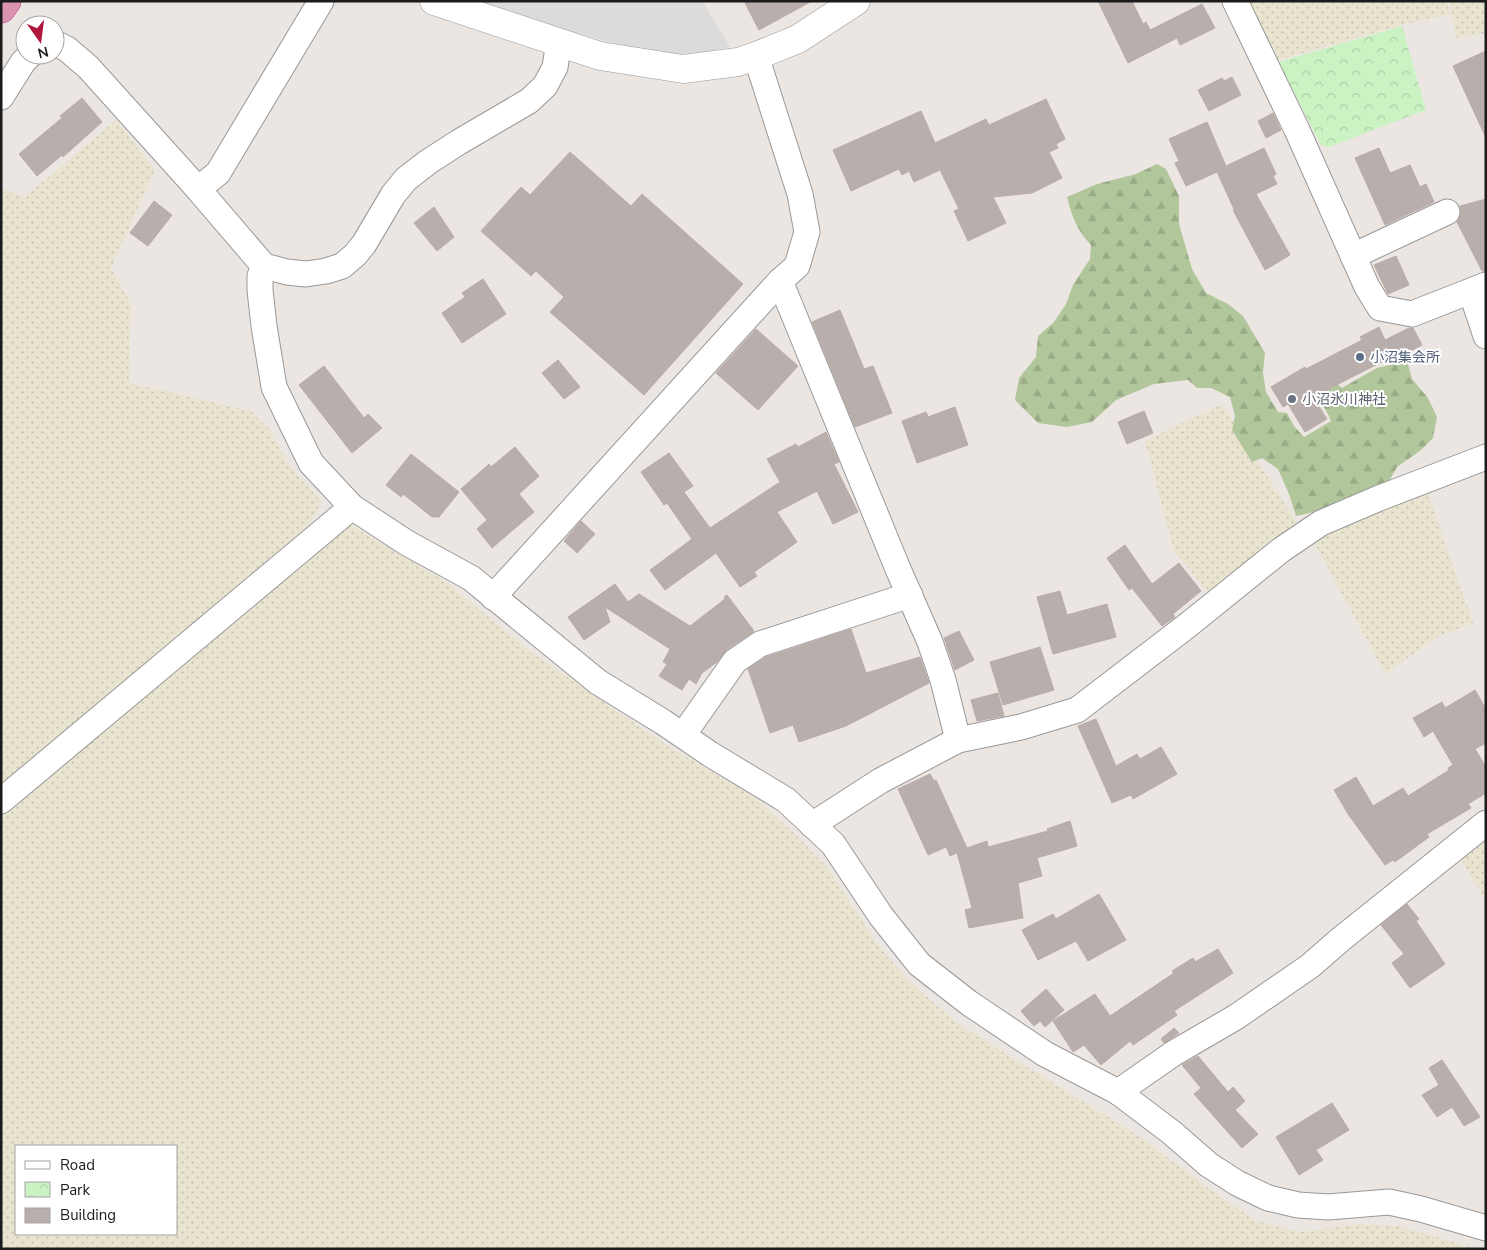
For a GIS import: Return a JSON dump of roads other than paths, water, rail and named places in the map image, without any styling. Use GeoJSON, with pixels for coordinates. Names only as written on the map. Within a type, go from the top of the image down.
{"type":"FeatureCollection","features":[{"type":"Feature","properties":{"kind":"highway"},"geometry":{"type":"LineString","coordinates":[[1,9],[7,1]]}},
{"type":"Feature","properties":{"kind":"street"},"geometry":{"type":"LineString","coordinates":[[198,189],[218,173],[321,1]]}},
{"type":"Feature","properties":{"kind":"street"},"geometry":{"type":"LineString","coordinates":[[434,1],[600,56],[683,69],[738,62],[756,56],[798,39],[839,6]]}},
{"type":"Feature","properties":{"kind":"street"},"geometry":{"type":"LineString","coordinates":[[1235,1],[1298,130],[1367,287],[1380,308],[1412,314],[1478,288],[1486,336]]}},
{"type":"Feature","properties":{"kind":"street"},"geometry":{"type":"LineString","coordinates":[[65,48],[88,67],[198,189],[264,266],[286,272],[306,274],[326,272],[342,266],[364,244],[393,195],[406,179],[458,142],[529,101],[545,86],[554,67],[559,42]]}},
{"type":"Feature","properties":{"kind":"street"},"geometry":{"type":"LineString","coordinates":[[494,597],[780,281],[797,266],[807,232],[800,194],[756,56]]}},
{"type":"Feature","properties":{"kind":"street"},"geometry":{"type":"LineString","coordinates":[[1,97],[21,65]]}},
{"type":"Feature","properties":{"kind":"street"},"geometry":{"type":"LineString","coordinates":[[1353,256],[1447,212]]}},
{"type":"Feature","properties":{"kind":"street"},"geometry":{"type":"LineString","coordinates":[[264,266],[260,276],[260,290],[274,387],[311,463],[352,507],[407,543],[471,578],[598,682],[786,800],[832,844],[881,916],[919,964],[969,1003],[1045,1054],[1118,1092],[1171,1132],[1209,1165],[1237,1184],[1268,1198],[1298,1205],[1328,1207],[1389,1202],[1429,1211],[1486,1228]]}},
{"type":"Feature","properties":{"kind":"street"},"geometry":{"type":"LineString","coordinates":[[780,281],[930,642],[943,680],[958,740]]}},
{"type":"Feature","properties":{"kind":"street"},"geometry":{"type":"LineString","coordinates":[[812,825],[880,781],[958,740],[1021,727],[1077,710],[1181,631],[1281,550],[1321,523],[1486,457]]}},
{"type":"Feature","properties":{"kind":"street"},"geometry":{"type":"LineString","coordinates":[[1,801],[352,507]]}},
{"type":"Feature","properties":{"kind":"street"},"geometry":{"type":"LineString","coordinates":[[683,735],[734,661],[760,644],[910,595]]}},
{"type":"Feature","properties":{"kind":"street"},"geometry":{"type":"LineString","coordinates":[[1118,1092],[1174,1053],[1236,1018],[1310,966],[1486,823]]}},
{"type":"Feature","properties":{"kind":"place","name":"小沼集会所"},"geometry":{"type":"Point","coordinates":[1360,357]}},
{"type":"Feature","properties":{"kind":"place","name":"小沼氷川神社"},"geometry":{"type":"Point","coordinates":[1292,399]}}]}
